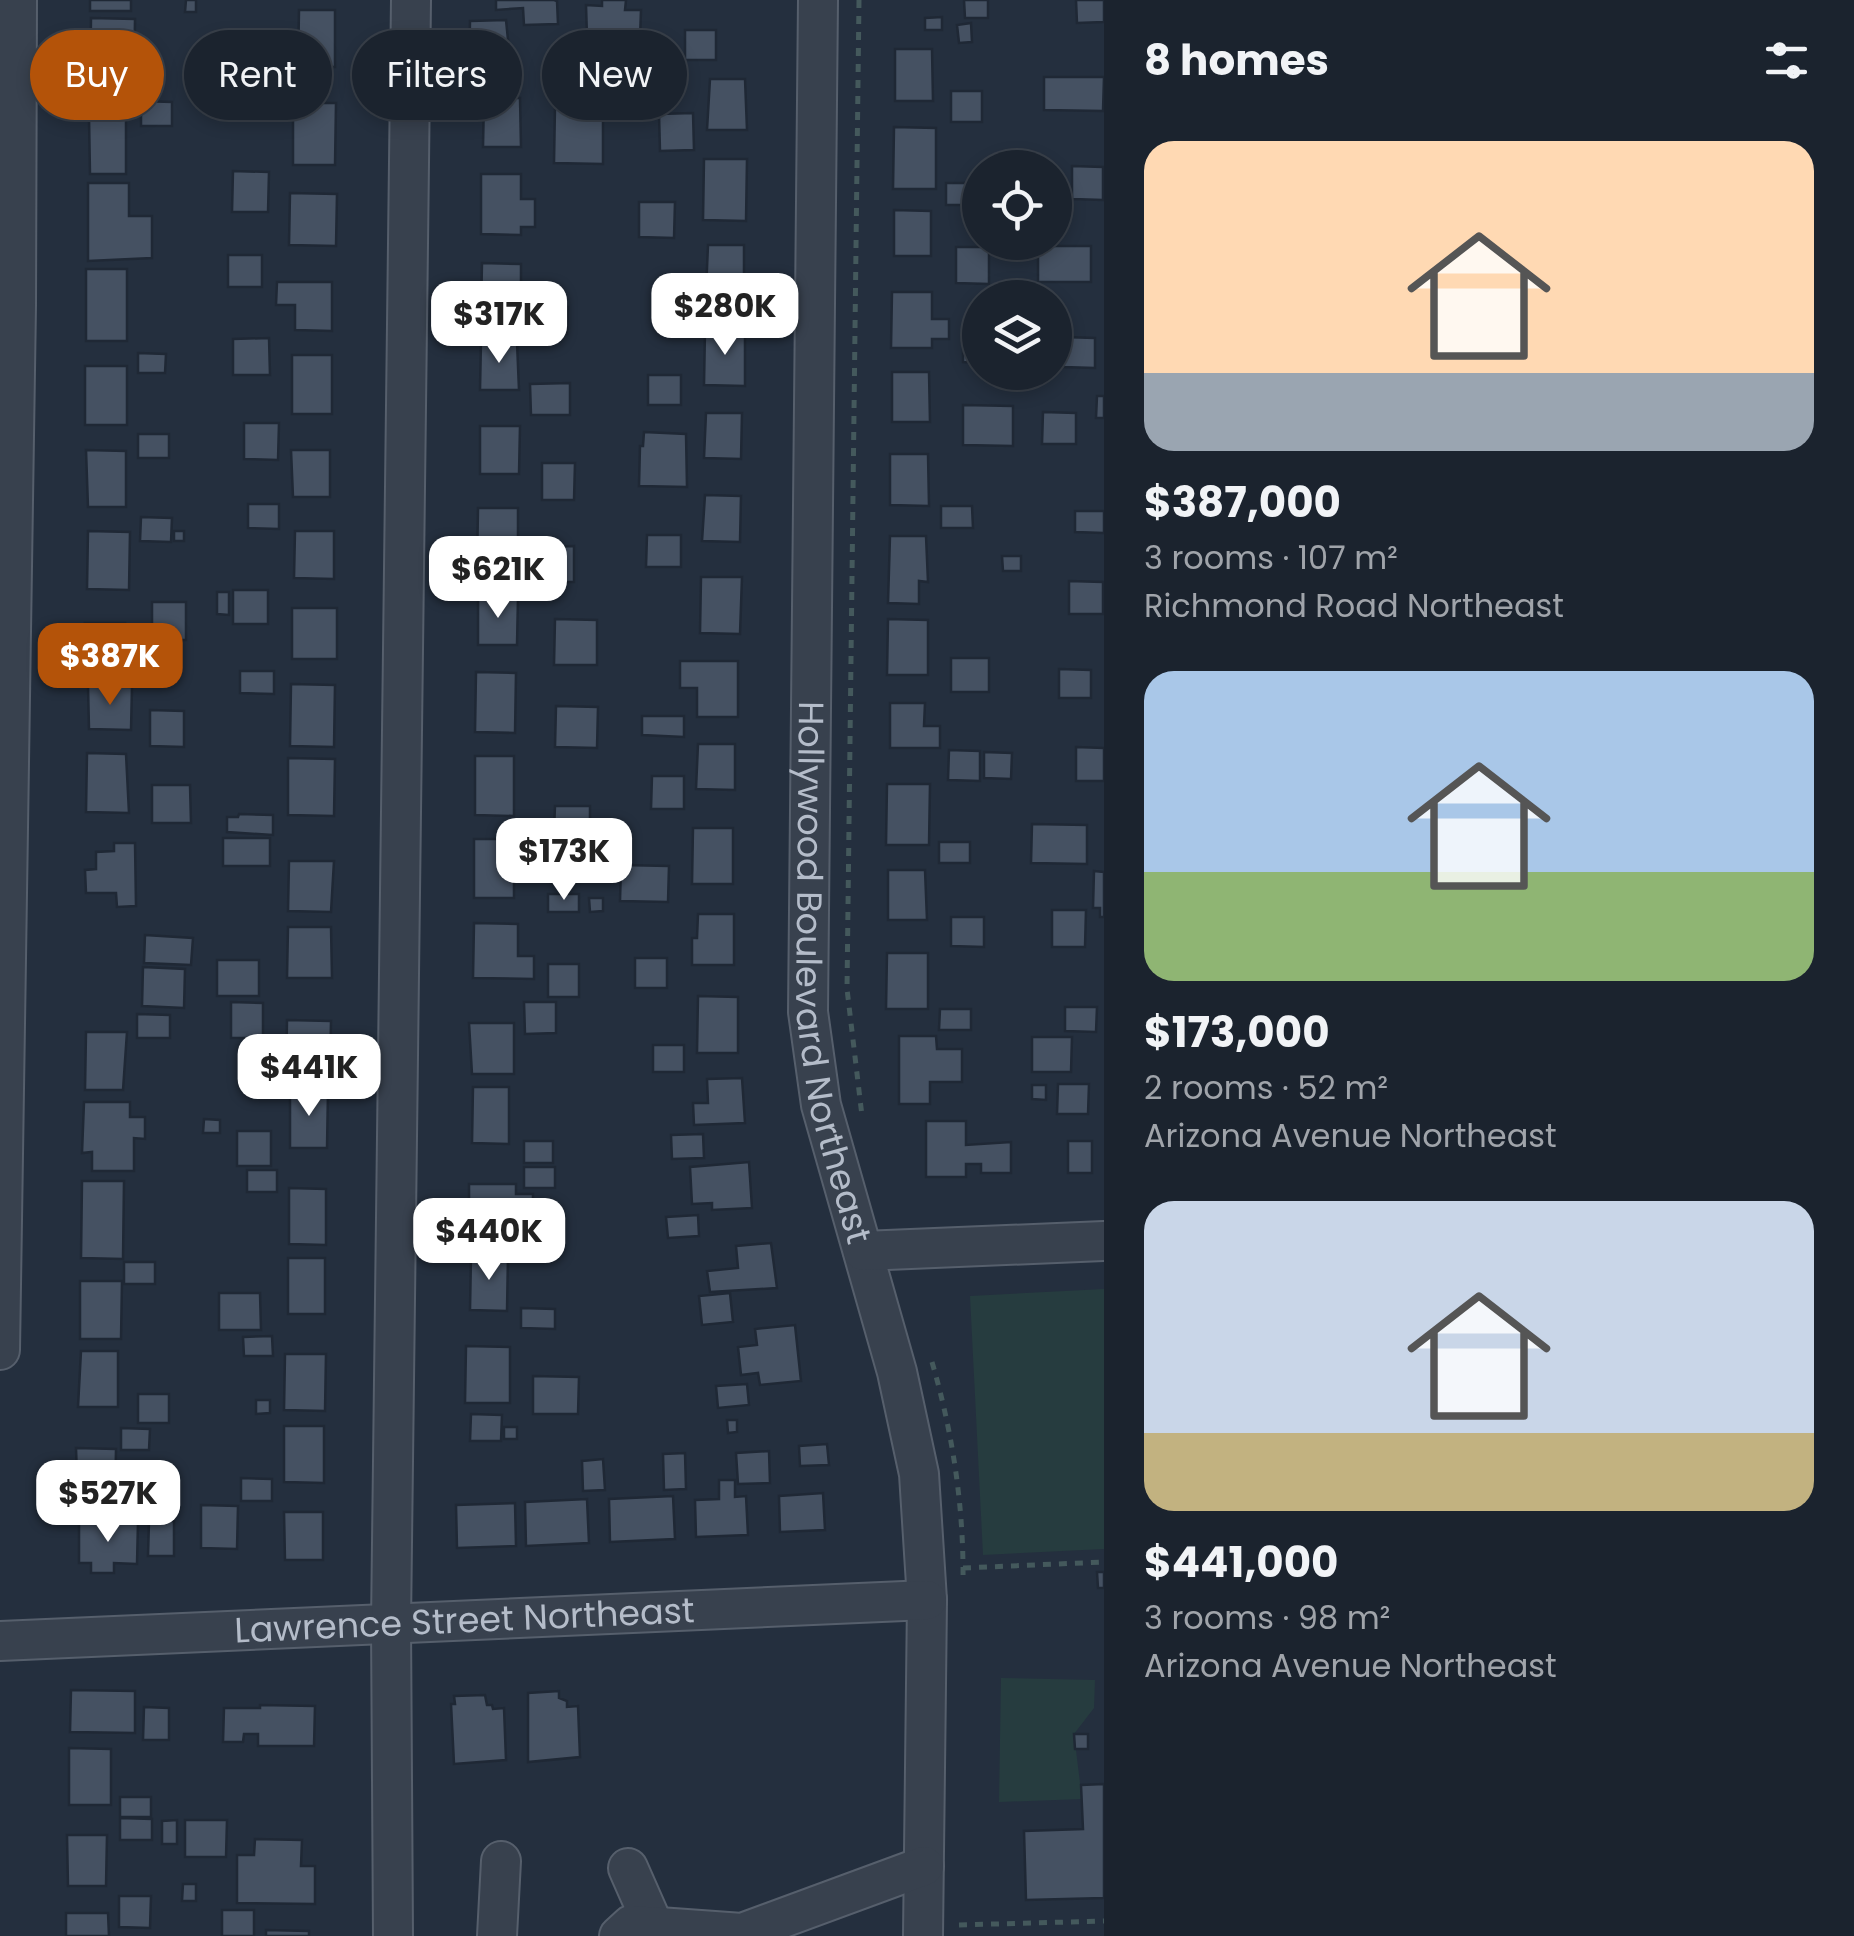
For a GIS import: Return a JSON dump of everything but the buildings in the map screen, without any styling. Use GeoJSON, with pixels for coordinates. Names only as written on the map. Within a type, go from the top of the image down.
{"type":"FeatureCollection","features":[{"type":"Feature","properties":{"kind":"street"},"geometry":{"type":"LineString","coordinates":[[0,1350],[8,305],[17,0]]}},
{"type":"Feature","properties":{"kind":"street"},"geometry":{"type":"LineString","coordinates":[[394,1936],[391,1624],[411,0]]}},
{"type":"Feature","properties":{"kind":"street","name":"Hollywood Boulevard Northeast"},"geometry":{"type":"LineString","coordinates":[[818,0],[808,1012],[821,1105],[897,1372],[919,1474],[927,1600],[924,1866],[941,1931]]}},
{"type":"Feature","properties":{"kind":"street"},"geometry":{"type":"LineString","coordinates":[[864,1251],[1104,1240]]}},
{"type":"Feature","properties":{"kind":"street","name":"Lawrence Street Northeast"},"geometry":{"type":"LineString","coordinates":[[0,1641],[927,1600]]}},
{"type":"Feature","properties":{"kind":"street"},"geometry":{"type":"LineString","coordinates":[[497,1936],[501,1861]]}},
{"type":"Feature","properties":{"kind":"street"},"geometry":{"type":"LineString","coordinates":[[628,1868],[637,1931],[742,1933],[924,1866]]}},
{"type":"Feature","properties":{"kind":"path"},"geometry":{"type":"LineString","coordinates":[[858,0],[847,989],[856,1087],[866,1132]]}},
{"type":"Feature","properties":{"kind":"path"},"geometry":{"type":"LineString","coordinates":[[963,1568],[1104,1562]]}},
{"type":"Feature","properties":{"kind":"path"},"geometry":{"type":"LineString","coordinates":[[941,1931],[1104,1921]]}},
{"type":"Feature","properties":{"kind":"green space"},"geometry":{"type":"Polygon","coordinates":[[[1104,1289],[1104,1549],[983,1555],[970,1296],[1104,1289]]]}},
{"type":"Feature","properties":{"kind":"green space"},"geometry":{"type":"Polygon","coordinates":[[[1001,1678],[1095,1680],[1094,1708],[1074,1734],[1082,1799],[999,1802],[1001,1678]]]}}]}
